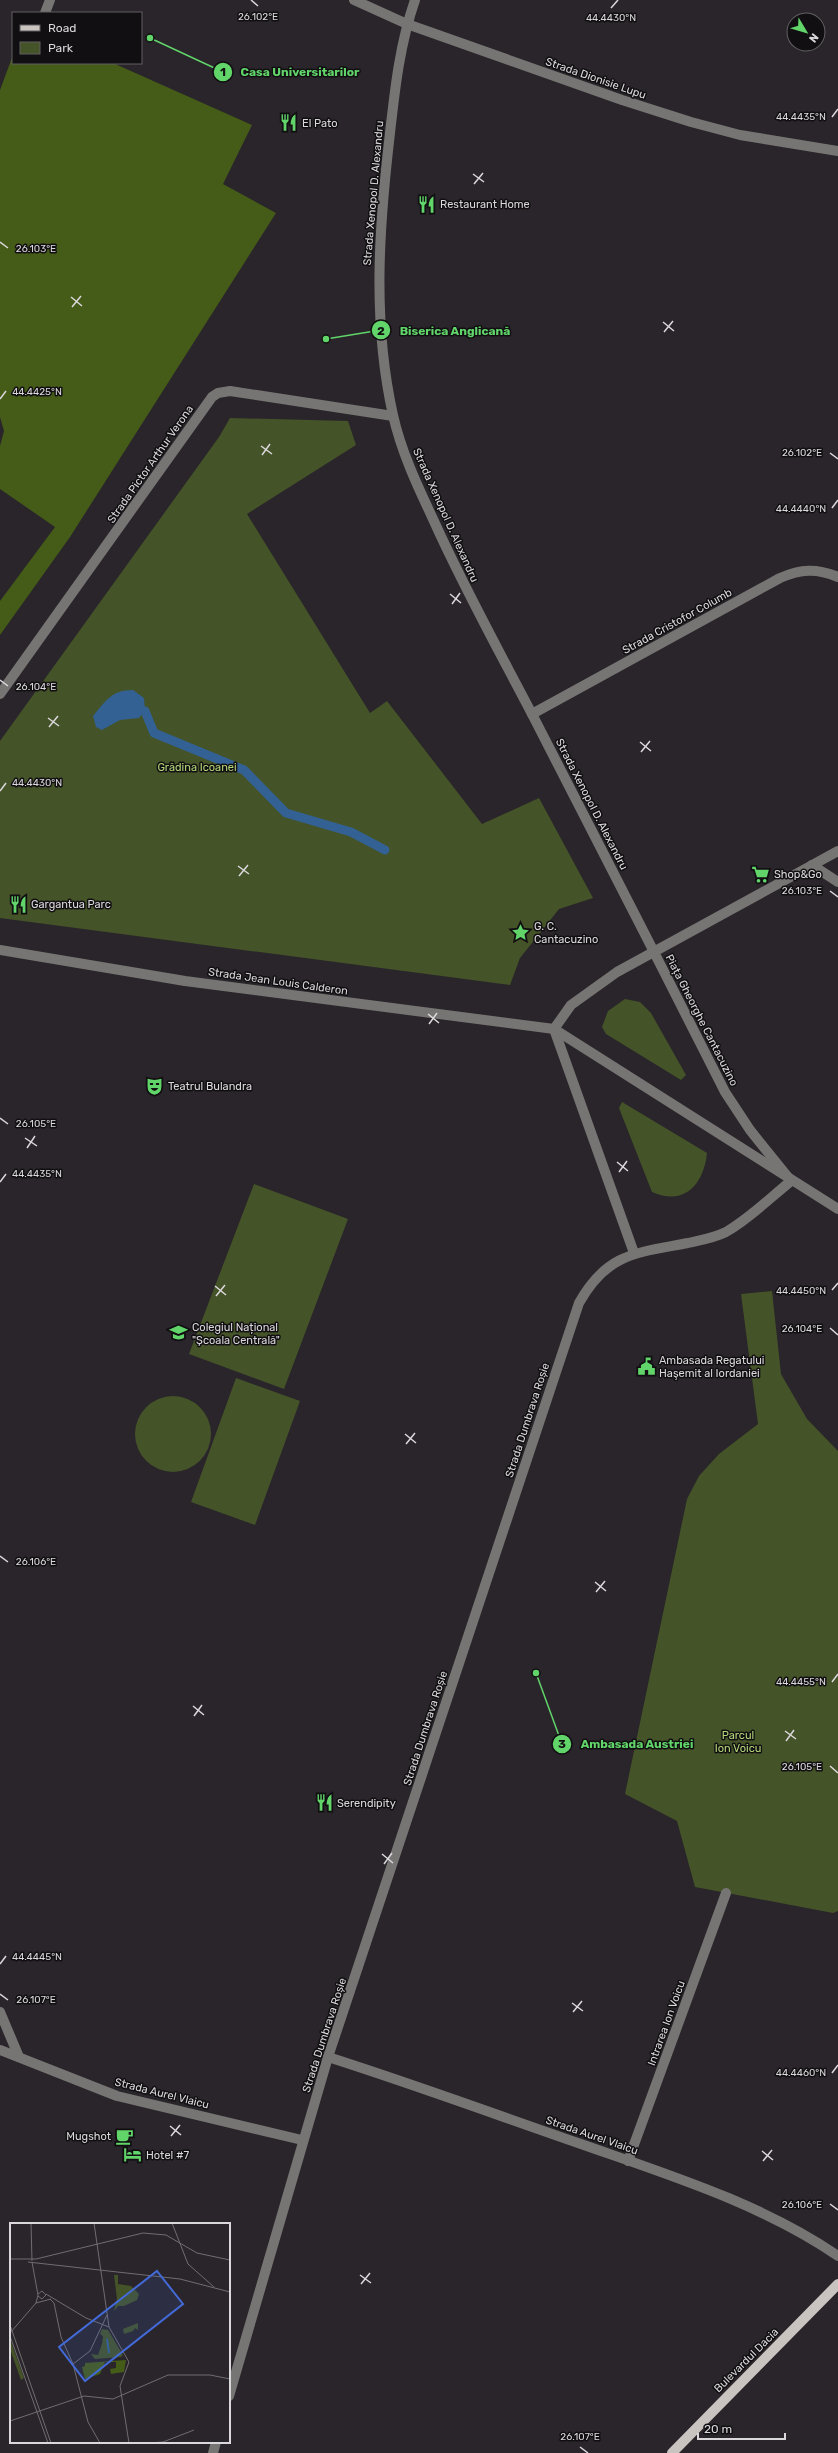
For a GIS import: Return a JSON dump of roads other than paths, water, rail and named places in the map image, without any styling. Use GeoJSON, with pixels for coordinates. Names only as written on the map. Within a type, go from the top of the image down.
{"type":"FeatureCollection","features":[{"type":"Feature","properties":{"kind":"main road","name":"Bulevardul Dacia"},"geometry":{"type":"LineString","coordinates":[[672,2453],[838,2284]]}},
{"type":"Feature","properties":{"kind":"street"},"geometry":{"type":"LineString","coordinates":[[45,12],[50,0]]}},
{"type":"Feature","properties":{"kind":"street","name":"Strada Dionisie Lupu"},"geometry":{"type":"LineString","coordinates":[[354,0],[406,24],[622,100],[691,122],[740,135],[838,151]]}},
{"type":"Feature","properties":{"kind":"street"},"geometry":{"type":"LineString","coordinates":[[406,24],[415,0]]}},
{"type":"Feature","properties":{"kind":"street","name":"Strada Xenopol D. Alexandru"},"geometry":{"type":"LineString","coordinates":[[406,24],[398,65],[379,246],[378,300],[384,366],[393,416],[414,479],[472,602],[532,714],[654,952]]}},
{"type":"Feature","properties":{"kind":"street","name":"Strada Pictor Arthur Verona"},"geometry":{"type":"LineString","coordinates":[[0,694],[212,397],[218,393],[230,391],[393,416]]}},
{"type":"Feature","properties":{"kind":"street","name":"Strada Cristofor Columb"},"geometry":{"type":"LineString","coordinates":[[532,714],[780,578],[808,569],[823,571],[838,577]]}},
{"type":"Feature","properties":{"kind":"street"},"geometry":{"type":"LineString","coordinates":[[654,952],[838,851]]}},
{"type":"Feature","properties":{"kind":"street"},"geometry":{"type":"LineString","coordinates":[[812,865],[838,882]]}},
{"type":"Feature","properties":{"kind":"street","name":"Strada Jean Louis Calderon"},"geometry":{"type":"LineString","coordinates":[[0,950],[185,981],[554,1029]]}},
{"type":"Feature","properties":{"kind":"street","name":"Piața Gheorghe Cantacuzino"},"geometry":{"type":"LineString","coordinates":[[554,1029],[571,1005],[592,988],[654,952],[736,1110],[791,1181]]}},
{"type":"Feature","properties":{"kind":"street"},"geometry":{"type":"LineString","coordinates":[[554,1029],[791,1181],[838,1209]]}},
{"type":"Feature","properties":{"kind":"street"},"geometry":{"type":"LineString","coordinates":[[554,1029],[634,1253],[710,1238],[725,1232],[791,1181]]}},
{"type":"Feature","properties":{"kind":"street","name":"Strada Dumbrava Roșie"},"geometry":{"type":"LineString","coordinates":[[230,2392],[302,2140],[328,2058],[579,1303],[588,1286],[601,1271],[634,1253]]}},
{"type":"Feature","properties":{"kind":"street","name":"Intrarea Ion Voicu"},"geometry":{"type":"LineString","coordinates":[[628,2161],[726,1893]]}},
{"type":"Feature","properties":{"kind":"street"},"geometry":{"type":"LineString","coordinates":[[0,2012],[19,2057]]}},
{"type":"Feature","properties":{"kind":"street","name":"Strada Aurel Vlaicu"},"geometry":{"type":"LineString","coordinates":[[0,2050],[117,2096],[302,2140]]}},
{"type":"Feature","properties":{"kind":"street","name":"Strada Aurel Vlaicu"},"geometry":{"type":"LineString","coordinates":[[328,2058],[628,2161],[766,2213],[815,2239],[838,2256]]}},
{"type":"Feature","properties":{"kind":"street"},"geometry":{"type":"LineString","coordinates":[[213,2453],[216,2443]]}},
{"type":"Feature","properties":{"kind":"water"},"geometry":{"type":"Polygon","coordinates":[[[133,690],[144,698],[145,711],[139,718],[120,720],[102,730],[96,727],[93,716],[110,697],[119,692],[133,690]]]}},
{"type":"Feature","properties":{"kind":"waterway"},"geometry":{"type":"LineString","coordinates":[[145,711],[154,733],[244,770],[286,813],[351,832],[385,850]]}},
{"type":"Feature","properties":{"kind":"place","name":"Casa Universitarilor"},"geometry":{"type":"Point","coordinates":[150,38]}},
{"type":"Feature","properties":{"kind":"place","name":"El Pato"},"geometry":{"type":"Point","coordinates":[289,123]}},
{"type":"Feature","properties":{"kind":"place","name":"Restaurant Home"},"geometry":{"type":"Point","coordinates":[427,204]}},
{"type":"Feature","properties":{"kind":"place","name":"Biserica Anglicană"},"geometry":{"type":"Point","coordinates":[326,339]}},
{"type":"Feature","properties":{"kind":"place","name":"Shop&Go"},"geometry":{"type":"Point","coordinates":[761,874]}},
{"type":"Feature","properties":{"kind":"place","name":"Gargantua Parc"},"geometry":{"type":"Point","coordinates":[18,904]}},
{"type":"Feature","properties":{"kind":"place","name":"G. C. Cantacuzino"},"geometry":{"type":"Point","coordinates":[521,932]}},
{"type":"Feature","properties":{"kind":"place","name":"Teatrul Bulandra"},"geometry":{"type":"Point","coordinates":[155,1086]}},
{"type":"Feature","properties":{"kind":"place","name":"Colegiul Național \"Școala Centrală\""},"geometry":{"type":"Point","coordinates":[179,1333]}},
{"type":"Feature","properties":{"kind":"place","name":"Ambasada Regatului Haşemit al Iordaniei"},"geometry":{"type":"Point","coordinates":[646,1366]}},
{"type":"Feature","properties":{"kind":"place","name":"Ambasada Austriei"},"geometry":{"type":"Point","coordinates":[536,1673]}},
{"type":"Feature","properties":{"kind":"place","name":"Serendipity"},"geometry":{"type":"Point","coordinates":[324,1803]}},
{"type":"Feature","properties":{"kind":"place","name":"Mugshot"},"geometry":{"type":"Point","coordinates":[124,2136]}},
{"type":"Feature","properties":{"kind":"place","name":"Hotel #7"},"geometry":{"type":"Point","coordinates":[133,2155]}},
{"type":"Feature","properties":{"kind":"park label","name":"Grădina Icoanei"},"geometry":{"type":"Point","coordinates":[197,767]}},
{"type":"Feature","properties":{"kind":"park label","name":"Parcul Ion Voicu"},"geometry":{"type":"Point","coordinates":[738,1741]}}]}
